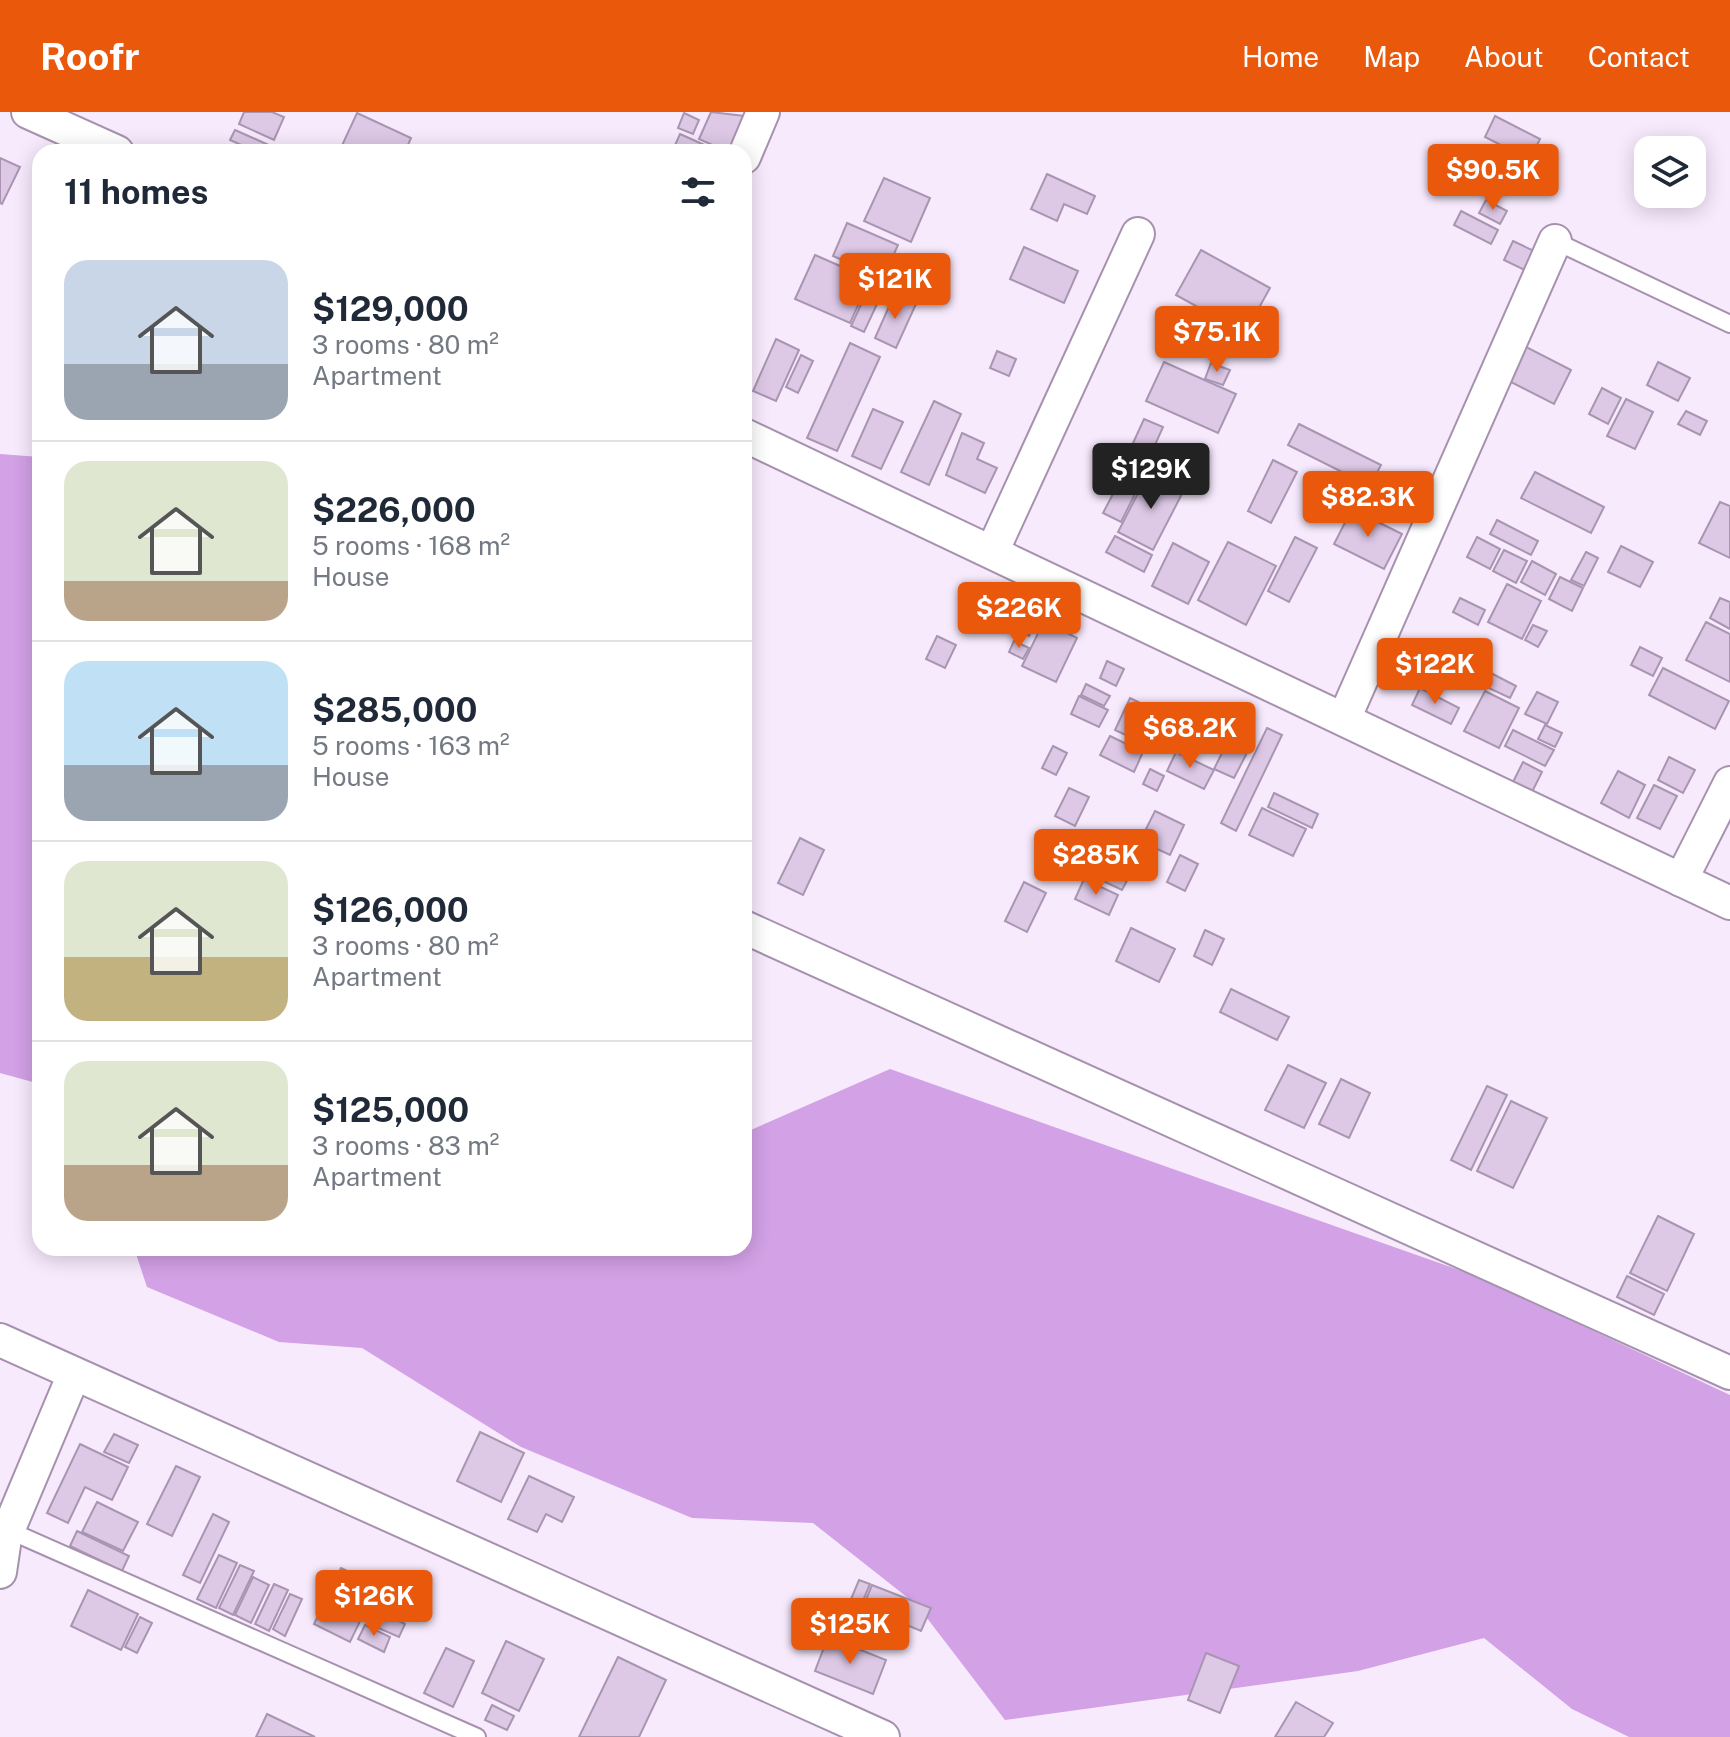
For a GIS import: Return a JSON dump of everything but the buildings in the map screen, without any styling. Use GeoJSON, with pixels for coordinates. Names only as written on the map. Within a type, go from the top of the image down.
{"type":"FeatureCollection","features":[{"type":"Feature","properties":{"kind":"street"},"geometry":{"type":"LineString","coordinates":[[28,112],[99,144]]}},
{"type":"Feature","properties":{"kind":"street"},"geometry":{"type":"LineString","coordinates":[[749,144],[763,112]]}},
{"type":"Feature","properties":{"kind":"street"},"geometry":{"type":"LineString","coordinates":[[992,552],[1138,234]]}},
{"type":"Feature","properties":{"kind":"street"},"geometry":{"type":"LineString","coordinates":[[1344,719],[1555,241]]}},
{"type":"Feature","properties":{"kind":"street"},"geometry":{"type":"LineString","coordinates":[[752,439],[1730,903]]}},
{"type":"Feature","properties":{"kind":"street"},"geometry":{"type":"LineString","coordinates":[[1681,880],[1730,783]]}},
{"type":"Feature","properties":{"kind":"street"},"geometry":{"type":"LineString","coordinates":[[752,931],[1730,1373]]}},
{"type":"Feature","properties":{"kind":"street"},"geometry":{"type":"LineString","coordinates":[[0,1340],[883,1737]]}},
{"type":"Feature","properties":{"kind":"street"},"geometry":{"type":"LineString","coordinates":[[0,1572],[4,1535],[74,1374]]}},
{"type":"Feature","properties":{"kind":"lane"},"geometry":{"type":"LineString","coordinates":[[1555,241],[1730,324]]}},
{"type":"Feature","properties":{"kind":"lane"},"geometry":{"type":"LineString","coordinates":[[4,1535],[477,1737]]}},
{"type":"Feature","properties":{"kind":"shaded area"},"geometry":{"type":"Polygon","coordinates":[[[0,454],[32,456],[32,1082],[0,1073],[0,454]]]}},
{"type":"Feature","properties":{"kind":"shaded area"},"geometry":{"type":"Polygon","coordinates":[[[890,1069],[1479,1277],[1730,1395],[1730,1737],[1629,1737],[1572,1709],[1484,1638],[1358,1671],[1005,1720],[917,1605],[813,1523],[692,1518],[521,1447],[362,1348],[279,1342],[147,1287],[137,1256],[752,1256],[752,1129],[890,1069]]]}}]}
